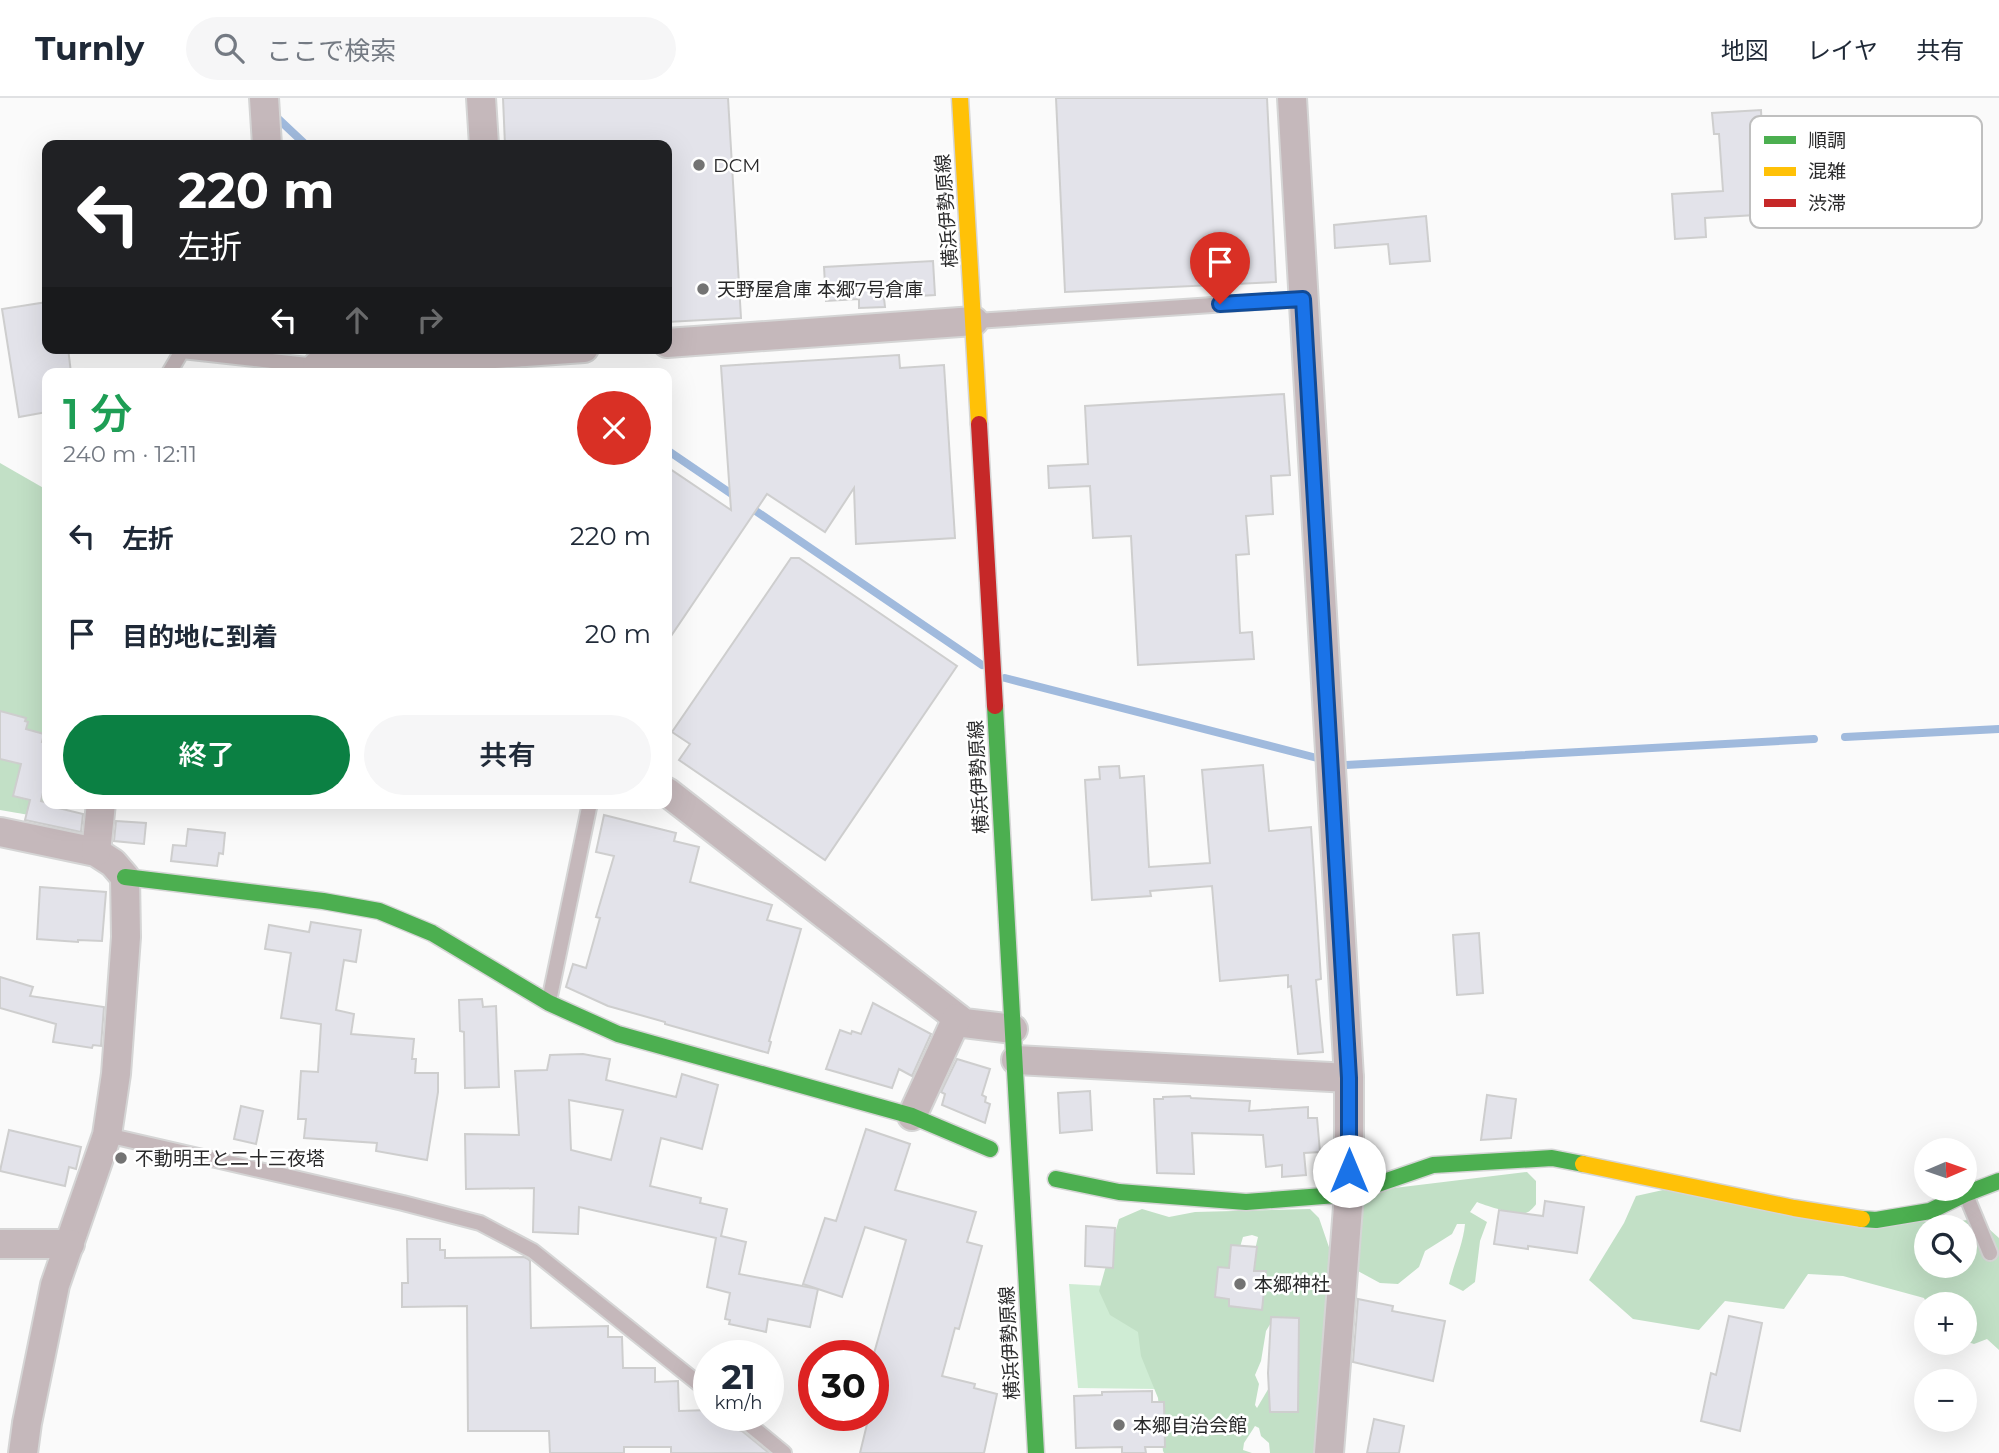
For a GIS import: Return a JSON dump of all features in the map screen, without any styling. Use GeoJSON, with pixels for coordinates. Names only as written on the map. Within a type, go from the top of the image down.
{"type":"FeatureCollection","features":[{"type":"Feature","properties":{"kind":"street"},"geometry":{"type":"LineString","coordinates":[[481,98],[484,140]]}},
{"type":"Feature","properties":{"kind":"street","name":"横浜伊勢原線"},"geometry":{"type":"LineString","coordinates":[[960,98],[1036,1453]]}},
{"type":"Feature","properties":{"kind":"street"},"geometry":{"type":"LineString","coordinates":[[1292,98],[1349,1078],[1349,1194],[1329,1453]]}},
{"type":"Feature","properties":{"kind":"street"},"geometry":{"type":"LineString","coordinates":[[672,342],[974,321]]}},
{"type":"Feature","properties":{"kind":"street"},"geometry":{"type":"LineString","coordinates":[[314,362],[496,358],[531,354]]}},
{"type":"Feature","properties":{"kind":"street"},"geometry":{"type":"LineString","coordinates":[[672,796],[964,1023],[1013,1029]]}},
{"type":"Feature","properties":{"kind":"street"},"geometry":{"type":"LineString","coordinates":[[96,852],[100,809]]}},
{"type":"Feature","properties":{"kind":"street"},"geometry":{"type":"LineString","coordinates":[[0,831],[96,852],[113,863],[125,877],[126,937],[116,1074],[107,1135],[55,1286],[23,1453]]}},
{"type":"Feature","properties":{"kind":"street"},"geometry":{"type":"LineString","coordinates":[[125,877],[323,901],[379,911],[432,933],[549,1003],[618,1034],[912,1116],[990,1149]]}},
{"type":"Feature","properties":{"kind":"street"},"geometry":{"type":"LineString","coordinates":[[912,1116],[957,1018]]}},
{"type":"Feature","properties":{"kind":"street"},"geometry":{"type":"LineString","coordinates":[[1016,1060],[1349,1078]]}},
{"type":"Feature","properties":{"kind":"street"},"geometry":{"type":"LineString","coordinates":[[1056,1179],[1119,1192],[1246,1202],[1349,1194],[1433,1165],[1552,1158],[1855,1219],[1876,1220],[1930,1212],[1951,1201]]}},
{"type":"Feature","properties":{"kind":"street"},"geometry":{"type":"LineString","coordinates":[[1978,1189],[1999,1181]]}},
{"type":"Feature","properties":{"kind":"street"},"geometry":{"type":"LineString","coordinates":[[0,1244],[70,1244]]}},
{"type":"Feature","properties":{"kind":"lane"},"geometry":{"type":"LineString","coordinates":[[974,321],[1303,299]]}},
{"type":"Feature","properties":{"kind":"lane"},"geometry":{"type":"LineString","coordinates":[[260,354],[314,362]]}},
{"type":"Feature","properties":{"kind":"lane"},"geometry":{"type":"LineString","coordinates":[[549,1003],[589,809]]}},
{"type":"Feature","properties":{"kind":"lane"},"geometry":{"type":"LineString","coordinates":[[107,1135],[480,1223],[533,1251],[693,1379]]}},
{"type":"Feature","properties":{"kind":"lane"},"geometry":{"type":"LineString","coordinates":[[1968,1201],[1990,1253]]}},
{"type":"Feature","properties":{"kind":"lane"},"geometry":{"type":"LineString","coordinates":[[757,1431],[784,1453]]}},
{"type":"Feature","properties":{"kind":"green space"},"geometry":{"type":"Polygon","coordinates":[[[0,463],[42,487],[42,809],[47,809],[35,816],[0,810],[0,463]]]}},
{"type":"Feature","properties":{"kind":"green space"},"geometry":{"type":"Polygon","coordinates":[[[1527,1172],[1536,1181],[1536,1204],[1529,1212],[1511,1212],[1477,1202],[1470,1212],[1487,1222],[1480,1241],[1475,1282],[1463,1291],[1449,1284],[1465,1224],[1457,1224],[1452,1234],[1425,1251],[1419,1267],[1398,1284],[1380,1283],[1356,1270],[1361,1192],[1527,1172]]]}},
{"type":"Feature","properties":{"kind":"green space"},"geometry":{"type":"Polygon","coordinates":[[[1663,1190],[1914,1220],[1914,1278],[1977,1278],[1978,1219],[1999,1238],[1999,1350],[1987,1339],[1977,1343],[1977,1292],[1914,1292],[1914,1295],[1843,1276],[1808,1274],[1784,1309],[1725,1301],[1699,1330],[1633,1319],[1589,1280],[1624,1223],[1636,1196],[1663,1190]]]}},
{"type":"Feature","properties":{"kind":"green space"},"geometry":{"type":"Polygon","coordinates":[[[1142,1209],[1169,1217],[1195,1212],[1310,1209],[1319,1218],[1333,1259],[1327,1453],[1270,1453],[1269,1443],[1255,1426],[1244,1443],[1243,1450],[1252,1453],[1164,1453],[1158,1398],[1141,1356],[1138,1332],[1110,1315],[1099,1291],[1119,1219],[1142,1209]],[[1243,1237],[1240,1247],[1237,1306],[1250,1309],[1258,1237],[1243,1237]],[[1272,1321],[1266,1331],[1261,1361],[1255,1375],[1259,1384],[1255,1405],[1257,1408],[1270,1386],[1272,1321]]]}},
{"type":"Feature","properties":{"kind":"green space"},"geometry":{"type":"Polygon","coordinates":[[[1069,1284],[1152,1291],[1156,1389],[1078,1388],[1069,1284]]]}},
{"type":"Feature","properties":{"kind":"building","name":"DCM"},"geometry":{"type":"Polygon","coordinates":[[[503,98],[728,98],[741,318],[672,322],[672,140],[505,140],[503,98]]]}},
{"type":"Feature","properties":{"kind":"building"},"geometry":{"type":"Polygon","coordinates":[[[1056,98],[1267,98],[1276,282],[1065,292],[1056,98]]]}},
{"type":"Feature","properties":{"kind":"building"},"geometry":{"type":"Polygon","coordinates":[[[1761,110],[1761,116],[1750,116],[1750,215],[1705,218],[1706,237],[1675,239],[1672,194],[1723,191],[1719,134],[1714,134],[1712,113],[1761,110]]]}},
{"type":"Feature","properties":{"kind":"building"},"geometry":{"type":"Polygon","coordinates":[[[1426,216],[1430,261],[1390,264],[1388,244],[1335,248],[1334,225],[1426,216]]]}},
{"type":"Feature","properties":{"kind":"building"},"geometry":{"type":"Polygon","coordinates":[[[933,261],[935,295],[884,298],[885,307],[859,308],[859,299],[826,301],[824,267],[933,261]]]}},
{"type":"Feature","properties":{"kind":"building"},"geometry":{"type":"Polygon","coordinates":[[[42,303],[42,354],[69,354],[70,368],[42,368],[42,413],[19,417],[2,309],[42,303]]]}},
{"type":"Feature","properties":{"kind":"building"},"geometry":{"type":"Polygon","coordinates":[[[899,355],[900,368],[944,365],[955,538],[856,544],[854,488],[825,532],[767,494],[672,635],[672,470],[731,510],[721,366],[899,355]]]}},
{"type":"Feature","properties":{"kind":"building"},"geometry":{"type":"Polygon","coordinates":[[[1284,394],[1290,475],[1271,476],[1273,514],[1246,516],[1249,554],[1236,555],[1240,633],[1252,632],[1254,659],[1138,665],[1131,536],[1093,538],[1090,486],[1049,488],[1048,466],[1088,464],[1085,406],[1284,394]]]}},
{"type":"Feature","properties":{"kind":"building"},"geometry":{"type":"Polygon","coordinates":[[[791,558],[799,558],[957,666],[825,860],[679,760],[690,744],[672,732],[791,558]]]}},
{"type":"Feature","properties":{"kind":"building"},"geometry":{"type":"Polygon","coordinates":[[[0,711],[26,718],[26,729],[42,733],[42,809],[62,809],[83,814],[81,832],[25,820],[30,800],[13,796],[21,764],[0,759],[0,711]]]}},
{"type":"Feature","properties":{"kind":"building"},"geometry":{"type":"Polygon","coordinates":[[[1263,765],[1269,831],[1311,827],[1321,979],[1316,980],[1323,1052],[1298,1054],[1288,975],[1220,981],[1212,886],[1150,891],[1151,896],[1092,900],[1085,780],[1100,779],[1099,767],[1119,766],[1120,778],[1144,776],[1149,867],[1210,863],[1202,770],[1263,765]]]}},
{"type":"Feature","properties":{"kind":"building"},"geometry":{"type":"Polygon","coordinates":[[[604,815],[676,833],[674,841],[699,847],[690,882],[772,905],[767,920],[801,929],[769,1041],[768,1053],[608,1006],[566,987],[573,964],[586,968],[600,918],[596,917],[614,856],[596,852],[604,815]]]}},
{"type":"Feature","properties":{"kind":"building"},"geometry":{"type":"Polygon","coordinates":[[[116,821],[146,823],[144,844],[114,841],[116,821]]]}},
{"type":"Feature","properties":{"kind":"building"},"geometry":{"type":"Polygon","coordinates":[[[188,829],[225,833],[223,854],[219,853],[217,866],[171,861],[173,845],[186,846],[188,829]]]}},
{"type":"Feature","properties":{"kind":"building"},"geometry":{"type":"Polygon","coordinates":[[[40,887],[106,892],[102,941],[37,939],[40,887]]]}},
{"type":"Feature","properties":{"kind":"building"},"geometry":{"type":"Polygon","coordinates":[[[311,922],[361,930],[356,962],[344,960],[336,1010],[354,1014],[351,1034],[414,1039],[412,1059],[416,1059],[415,1073],[438,1073],[438,1092],[427,1160],[376,1151],[377,1143],[304,1138],[306,1119],[298,1119],[301,1071],[318,1072],[321,1024],[281,1018],[291,953],[265,949],[269,925],[309,932],[311,922]]]}},
{"type":"Feature","properties":{"kind":"building"},"geometry":{"type":"Polygon","coordinates":[[[1479,933],[1483,993],[1457,995],[1453,935],[1479,933]]]}},
{"type":"Feature","properties":{"kind":"building"},"geometry":{"type":"Polygon","coordinates":[[[0,977],[33,987],[30,996],[104,1007],[101,1046],[93,1045],[92,1048],[53,1042],[56,1024],[0,1008],[0,977]]]}},
{"type":"Feature","properties":{"kind":"building"},"geometry":{"type":"Polygon","coordinates":[[[482,999],[483,1007],[496,1006],[499,1087],[465,1088],[464,1032],[460,1031],[459,1000],[482,999]]]}},
{"type":"Feature","properties":{"kind":"building"},"geometry":{"type":"Polygon","coordinates":[[[873,1003],[931,1034],[912,1076],[899,1069],[892,1088],[826,1069],[840,1030],[861,1034],[873,1003]]]}},
{"type":"Feature","properties":{"kind":"building"},"geometry":{"type":"Polygon","coordinates":[[[583,1054],[610,1059],[606,1080],[676,1097],[682,1074],[718,1085],[702,1149],[661,1138],[650,1186],[701,1198],[700,1203],[727,1209],[721,1236],[746,1242],[739,1274],[818,1289],[810,1327],[768,1319],[766,1332],[729,1324],[730,1320],[725,1319],[730,1293],[707,1287],[716,1238],[579,1207],[578,1234],[533,1232],[534,1188],[466,1189],[465,1134],[519,1135],[515,1071],[547,1070],[550,1055],[583,1054]],[[569,1100],[571,1150],[611,1160],[623,1110],[569,1100]]]}},
{"type":"Feature","properties":{"kind":"building"},"geometry":{"type":"Polygon","coordinates":[[[957,1059],[990,1069],[982,1095],[986,1097],[985,1102],[990,1104],[985,1123],[942,1105],[945,1094],[941,1092],[957,1059]]]}},
{"type":"Feature","properties":{"kind":"building"},"geometry":{"type":"Polygon","coordinates":[[[1090,1091],[1092,1130],[1060,1133],[1058,1093],[1090,1091]]]}},
{"type":"Feature","properties":{"kind":"building"},"geometry":{"type":"Polygon","coordinates":[[[1487,1095],[1516,1099],[1511,1138],[1481,1140],[1487,1095]]]}},
{"type":"Feature","properties":{"kind":"building"},"geometry":{"type":"Polygon","coordinates":[[[1190,1096],[1250,1101],[1249,1111],[1308,1107],[1308,1118],[1317,1118],[1320,1152],[1304,1153],[1306,1175],[1282,1177],[1282,1165],[1266,1167],[1263,1135],[1192,1133],[1194,1174],[1157,1173],[1154,1099],[1190,1096]]]}},
{"type":"Feature","properties":{"kind":"building"},"geometry":{"type":"Polygon","coordinates":[[[241,1106],[263,1111],[256,1144],[234,1139],[241,1106]]]}},
{"type":"Feature","properties":{"kind":"building"},"geometry":{"type":"Polygon","coordinates":[[[866,1129],[910,1144],[895,1190],[976,1212],[967,1242],[982,1246],[959,1329],[955,1328],[942,1376],[975,1384],[974,1388],[997,1394],[984,1453],[860,1453],[865,1431],[889,1431],[889,1340],[878,1340],[906,1240],[865,1227],[842,1297],[803,1284],[825,1218],[836,1221],[866,1129]]]}},
{"type":"Feature","properties":{"kind":"building"},"geometry":{"type":"Polygon","coordinates":[[[9,1130],[81,1147],[76,1169],[69,1167],[65,1186],[0,1171],[9,1130]]]}},
{"type":"Feature","properties":{"kind":"building"},"geometry":{"type":"Polygon","coordinates":[[[1545,1201],[1584,1207],[1577,1253],[1494,1244],[1499,1210],[1543,1216],[1545,1201]]]}},
{"type":"Feature","properties":{"kind":"building"},"geometry":{"type":"Polygon","coordinates":[[[1086,1226],[1115,1228],[1113,1268],[1085,1266],[1086,1226]]]}},
{"type":"Feature","properties":{"kind":"building"},"geometry":{"type":"Polygon","coordinates":[[[407,1239],[440,1239],[440,1250],[445,1250],[445,1258],[524,1257],[530,1261],[531,1328],[608,1326],[608,1337],[622,1337],[623,1368],[655,1368],[655,1382],[678,1381],[679,1411],[693,1411],[693,1431],[742,1431],[769,1453],[671,1453],[671,1447],[624,1447],[624,1453],[550,1453],[549,1431],[468,1431],[467,1306],[402,1307],[402,1283],[408,1283],[407,1239]]]}},
{"type":"Feature","properties":{"kind":"building","name":"本郷神社"},"geometry":{"type":"Polygon","coordinates":[[[1231,1245],[1257,1247],[1254,1271],[1266,1271],[1262,1310],[1229,1306],[1229,1299],[1215,1297],[1218,1267],[1229,1268],[1231,1245]]]}},
{"type":"Feature","properties":{"kind":"building"},"geometry":{"type":"Polygon","coordinates":[[[1358,1299],[1393,1306],[1392,1311],[1445,1321],[1433,1381],[1353,1362],[1358,1299]]]}},
{"type":"Feature","properties":{"kind":"building"},"geometry":{"type":"Polygon","coordinates":[[[1729,1316],[1762,1323],[1740,1431],[1701,1421],[1711,1373],[1716,1375],[1729,1316]]]}},
{"type":"Feature","properties":{"kind":"building"},"geometry":{"type":"Polygon","coordinates":[[[1271,1317],[1299,1318],[1298,1412],[1270,1412],[1268,1373],[1271,1317]]]}},
{"type":"Feature","properties":{"kind":"building","name":"本郷自治会館"},"geometry":{"type":"Polygon","coordinates":[[[1152,1391],[1152,1402],[1164,1402],[1165,1447],[1145,1447],[1146,1453],[1122,1453],[1122,1447],[1076,1448],[1074,1396],[1102,1395],[1102,1392],[1152,1391]]]}},
{"type":"Feature","properties":{"kind":"building"},"geometry":{"type":"Polygon","coordinates":[[[1374,1419],[1404,1426],[1399,1453],[1367,1453],[1374,1419]]]}},
{"type":"Feature","properties":{"kind":"waterway"},"geometry":{"type":"LineString","coordinates":[[273,114],[301,140]]}},
{"type":"Feature","properties":{"kind":"waterway"},"geometry":{"type":"LineString","coordinates":[[672,453],[736,497]]}},
{"type":"Feature","properties":{"kind":"waterway"},"geometry":{"type":"LineString","coordinates":[[747,505],[982,665]]}},
{"type":"Feature","properties":{"kind":"waterway"},"geometry":{"type":"LineString","coordinates":[[1005,678],[1317,758]]}},
{"type":"Feature","properties":{"kind":"waterway"},"geometry":{"type":"LineString","coordinates":[[1845,737],[1999,729]]}},
{"type":"Feature","properties":{"kind":"waterway"},"geometry":{"type":"LineString","coordinates":[[1346,765],[1814,739]]}},
{"type":"Feature","properties":{"kind":"traffic: fast"},"geometry":{"type":"LineString","coordinates":[[995,706],[1036,1453]]}},
{"type":"Feature","properties":{"kind":"traffic: fast"},"geometry":{"type":"LineString","coordinates":[[125,877],[323,901],[379,911],[432,933],[549,1003],[618,1034],[912,1116],[990,1149]]}},
{"type":"Feature","properties":{"kind":"traffic: fast"},"geometry":{"type":"LineString","coordinates":[[1056,1179],[1119,1192],[1246,1202],[1349,1194],[1433,1165],[1552,1158],[1583,1164]]}},
{"type":"Feature","properties":{"kind":"traffic: fast"},"geometry":{"type":"LineString","coordinates":[[1862,1219],[1876,1220],[1930,1211],[1999,1181]]}},
{"type":"Feature","properties":{"kind":"traffic: slow"},"geometry":{"type":"LineString","coordinates":[[960,98],[979,424]]}},
{"type":"Feature","properties":{"kind":"traffic: slow"},"geometry":{"type":"LineString","coordinates":[[1583,1164],[1794,1208],[1862,1219]]}},
{"type":"Feature","properties":{"kind":"traffic: jam"},"geometry":{"type":"LineString","coordinates":[[979,424],[995,706]]}},
{"type":"Feature","properties":{"kind":"place","name":"DCM"},"geometry":{"type":"Point","coordinates":[699,165]}},
{"type":"Feature","properties":{"kind":"place","name":"天野屋倉庫 本郷7号倉庫"},"geometry":{"type":"Point","coordinates":[703,289]}},
{"type":"Feature","properties":{"kind":"place","name":"不動明王と二十三夜塔"},"geometry":{"type":"Point","coordinates":[121,1158]}},
{"type":"Feature","properties":{"kind":"place","name":"本郷神社"},"geometry":{"type":"Point","coordinates":[1240,1284]}},
{"type":"Feature","properties":{"kind":"place","name":"本郷自治会館"},"geometry":{"type":"Point","coordinates":[1119,1425]}},
{"type":"Feature","properties":{"kind":"route"},"geometry":{"type":"LineString","coordinates":[[1220,304],[1303,299],[1349,1078],[1349,1171]]}}]}
